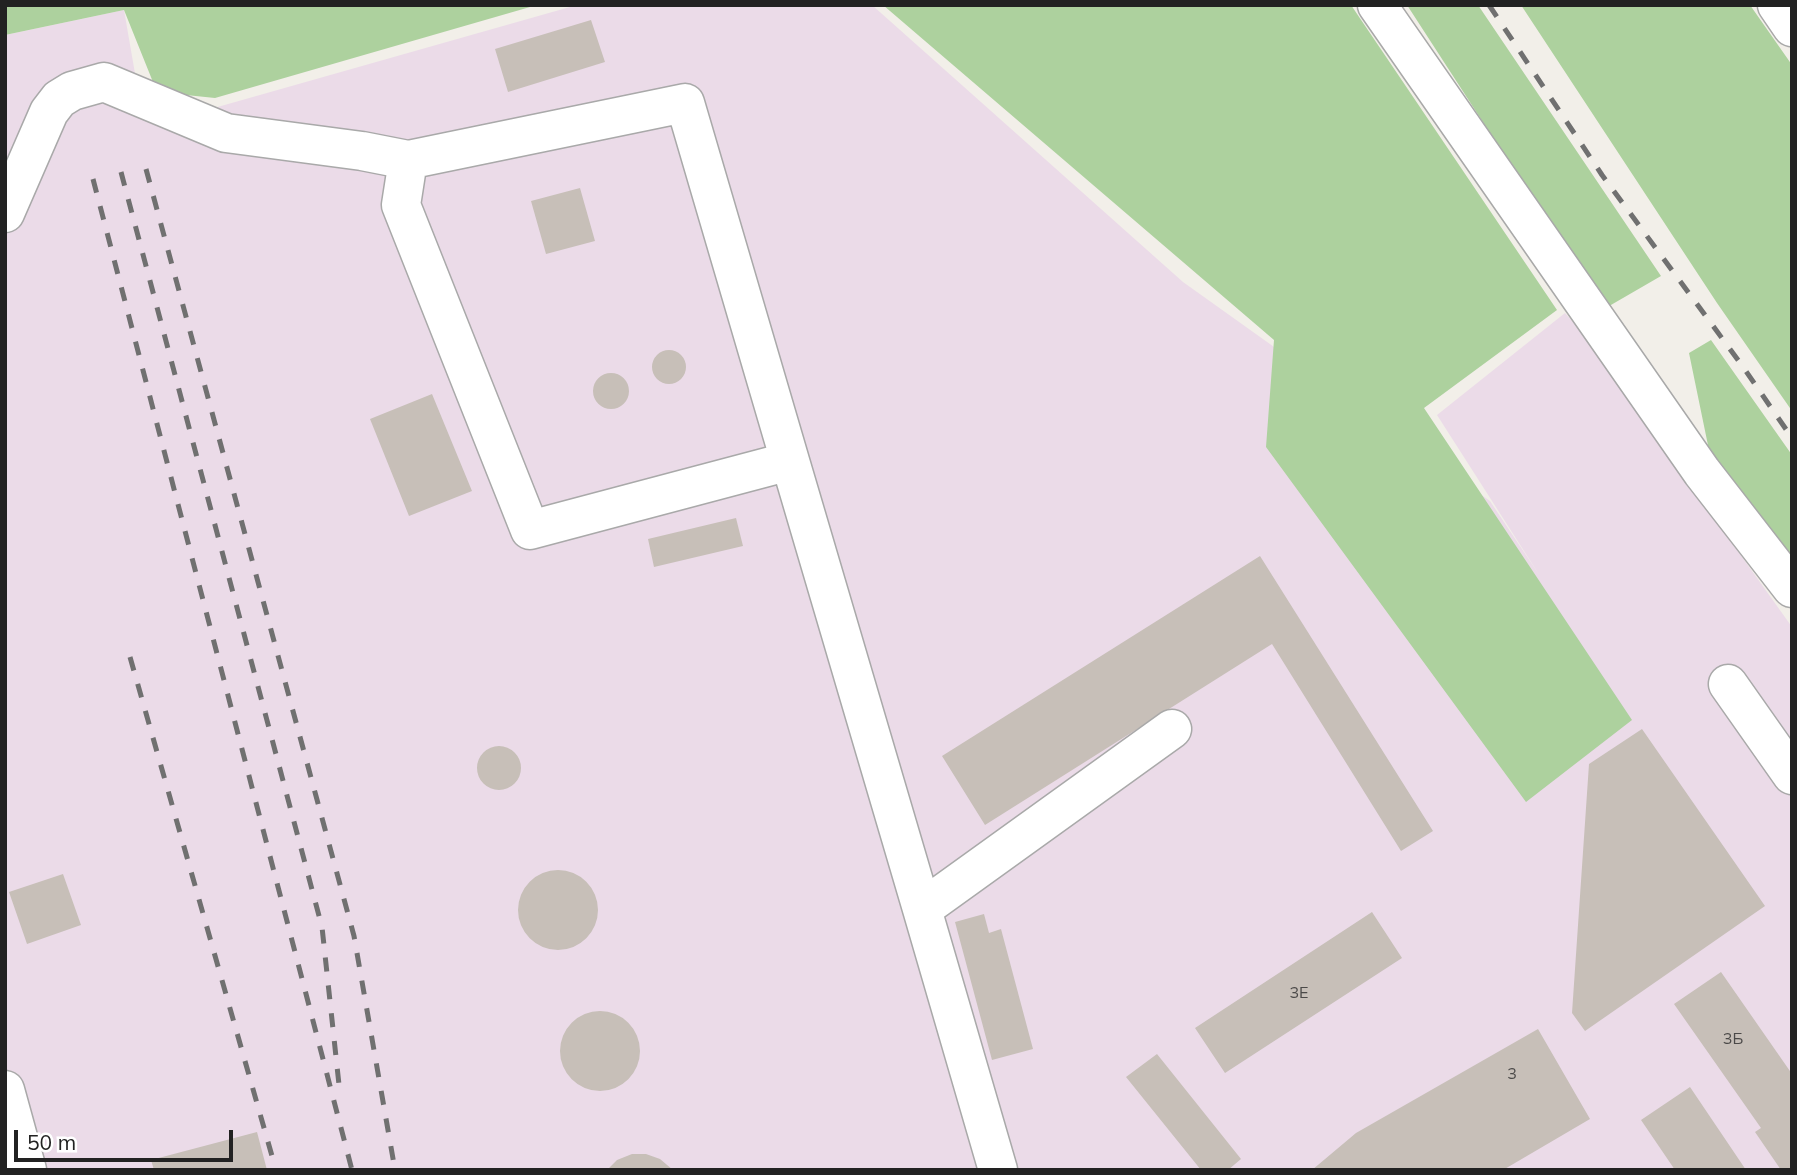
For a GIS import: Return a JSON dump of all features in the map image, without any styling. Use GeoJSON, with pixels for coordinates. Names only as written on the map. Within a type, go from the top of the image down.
{"type":"FeatureCollection","features":[{"type":"Feature","properties":{"kind":"lane"},"geometry":{"type":"LineString","coordinates":[[1377,5],[1702,471],[1792,588]]}},
{"type":"Feature","properties":{"kind":"lane"},"geometry":{"type":"LineString","coordinates":[[1777,5],[1792,27]]}},
{"type":"Feature","properties":{"kind":"lane"},"geometry":{"type":"LineString","coordinates":[[5,213],[49,112],[59,99],[72,91],[104,82],[226,133],[362,151],[408,160],[685,103],[998,1170]]}},
{"type":"Feature","properties":{"kind":"lane"},"geometry":{"type":"LineString","coordinates":[[408,160],[401,205],[530,530],[790,461]]}},
{"type":"Feature","properties":{"kind":"lane"},"geometry":{"type":"LineString","coordinates":[[1728,684],[1792,775]]}},
{"type":"Feature","properties":{"kind":"lane"},"geometry":{"type":"LineString","coordinates":[[922,909],[1172,729]]}},
{"type":"Feature","properties":{"kind":"lane"},"geometry":{"type":"LineString","coordinates":[[5,1090],[27,1170]]}},
{"type":"Feature","properties":{"kind":"shaded area"},"geometry":{"type":"Polygon","coordinates":[[[577,5],[872,5],[1183,282],[1490,501],[1540,576],[1437,415],[1565,313],[1580,330],[1792,627],[1792,1170],[5,1170],[5,35],[124,10],[137,85],[207,110],[577,5]]]}},
{"type":"Feature","properties":{"kind":"green space"},"geometry":{"type":"Polygon","coordinates":[[[5,5],[537,5],[215,98],[157,92],[124,10],[5,35],[5,5]]]}},
{"type":"Feature","properties":{"kind":"green space"},"geometry":{"type":"Polygon","coordinates":[[[883,5],[1351,5],[1557,310],[1424,408],[1632,720],[1526,802],[1266,447],[1274,340],[883,5]]]}},
{"type":"Feature","properties":{"kind":"green space"},"geometry":{"type":"Polygon","coordinates":[[[1407,5],[1478,5],[1661,276],[1604,309],[1407,5]]]}},
{"type":"Feature","properties":{"kind":"green space"},"geometry":{"type":"Polygon","coordinates":[[[1521,5],[1750,5],[1792,65],[1792,411],[1717,303],[1521,5]]]}},
{"type":"Feature","properties":{"kind":"green space"},"geometry":{"type":"Polygon","coordinates":[[[1711,340],[1792,455],[1792,566],[1710,455],[1689,353],[1711,340]]]}},
{"type":"Feature","properties":{"kind":"building"},"geometry":{"type":"Polygon","coordinates":[[[591,20],[605,62],[508,92],[495,49],[591,20]]]}},
{"type":"Feature","properties":{"kind":"building"},"geometry":{"type":"Polygon","coordinates":[[[580,188],[595,241],[546,254],[531,201],[580,188]]]}},
{"type":"Feature","properties":{"kind":"building"},"geometry":{"type":"Polygon","coordinates":[[[669,350],[681,355],[686,367],[681,379],[669,384],[657,379],[652,367],[657,355],[669,350]]]}},
{"type":"Feature","properties":{"kind":"building"},"geometry":{"type":"Polygon","coordinates":[[[611,373],[624,378],[629,391],[624,404],[611,409],[598,404],[593,391],[598,378],[611,373]]]}},
{"type":"Feature","properties":{"kind":"building"},"geometry":{"type":"Polygon","coordinates":[[[432,394],[472,491],[409,516],[370,419],[432,394]]]}},
{"type":"Feature","properties":{"kind":"building"},"geometry":{"type":"Polygon","coordinates":[[[736,518],[743,546],[654,567],[648,539],[736,518]]]}},
{"type":"Feature","properties":{"kind":"building"},"geometry":{"type":"Polygon","coordinates":[[[1260,556],[1433,831],[1401,851],[1272,644],[985,825],[942,756],[1260,556]]]}},
{"type":"Feature","properties":{"kind":"building"},"geometry":{"type":"Polygon","coordinates":[[[1642,729],[1765,906],[1585,1031],[1572,1013],[1589,764],[1642,729]]]}},
{"type":"Feature","properties":{"kind":"building"},"geometry":{"type":"Polygon","coordinates":[[[499,746],[514,753],[521,768],[514,783],[499,790],[484,783],[477,768],[484,753],[499,746]]]}},
{"type":"Feature","properties":{"kind":"building"},"geometry":{"type":"Polygon","coordinates":[[[558,870],[573,873],[586,882],[595,895],[598,910],[595,925],[586,938],[573,947],[558,950],[543,947],[530,938],[521,925],[518,910],[521,895],[530,882],[543,873],[558,870]]]}},
{"type":"Feature","properties":{"kind":"building"},"geometry":{"type":"Polygon","coordinates":[[[63,874],[81,925],[27,944],[9,892],[63,874]]]}},
{"type":"Feature","properties":{"kind":"building"},"geometry":{"type":"Polygon","coordinates":[[[1372,912],[1402,958],[1225,1073],[1195,1028],[1372,912]]]}},
{"type":"Feature","properties":{"kind":"building"},"geometry":{"type":"Polygon","coordinates":[[[984,914],[989,933],[1001,929],[1033,1049],[992,1060],[955,922],[984,914]]]}},
{"type":"Feature","properties":{"kind":"building"},"geometry":{"type":"Polygon","coordinates":[[[1721,972],[1792,1074],[1792,1170],[1781,1170],[1755,1132],[1761,1128],[1674,1004],[1721,972]]]}},
{"type":"Feature","properties":{"kind":"building"},"geometry":{"type":"Polygon","coordinates":[[[600,1011],[615,1014],[628,1023],[637,1036],[640,1051],[637,1066],[628,1079],[615,1088],[600,1091],[585,1088],[572,1079],[563,1066],[560,1051],[563,1036],[572,1023],[585,1014],[600,1011]]]}},
{"type":"Feature","properties":{"kind":"building"},"geometry":{"type":"Polygon","coordinates":[[[1538,1029],[1590,1119],[1503,1170],[1312,1170],[1356,1133],[1538,1029]]]}},
{"type":"Feature","properties":{"kind":"building"},"geometry":{"type":"Polygon","coordinates":[[[1157,1054],[1241,1159],[1228,1170],[1201,1170],[1126,1077],[1157,1054]]]}},
{"type":"Feature","properties":{"kind":"building"},"geometry":{"type":"Polygon","coordinates":[[[1690,1087],[1746,1170],[1675,1170],[1641,1120],[1690,1087]]]}},
{"type":"Feature","properties":{"kind":"building"},"geometry":{"type":"Polygon","coordinates":[[[257,1132],[267,1170],[154,1170],[151,1160],[257,1132]]]}},
{"type":"Feature","properties":{"kind":"building"},"geometry":{"type":"Polygon","coordinates":[[[632,1154],[646,1154],[660,1159],[673,1170],[607,1170],[617,1160],[632,1154]]]}},
{"type":"Feature","properties":{"kind":"railway"},"geometry":{"type":"LineString","coordinates":[[1489,5],[1602,175],[1792,438]]}},
{"type":"Feature","properties":{"kind":"railway"},"geometry":{"type":"LineString","coordinates":[[146,169],[354,936],[395,1170]]}},
{"type":"Feature","properties":{"kind":"railway"},"geometry":{"type":"LineString","coordinates":[[121,172],[322,927],[340,1094]]}},
{"type":"Feature","properties":{"kind":"railway"},"geometry":{"type":"LineString","coordinates":[[93,179],[352,1170]]}},
{"type":"Feature","properties":{"kind":"railway"},"geometry":{"type":"LineString","coordinates":[[130,657],[276,1170]]}}]}
